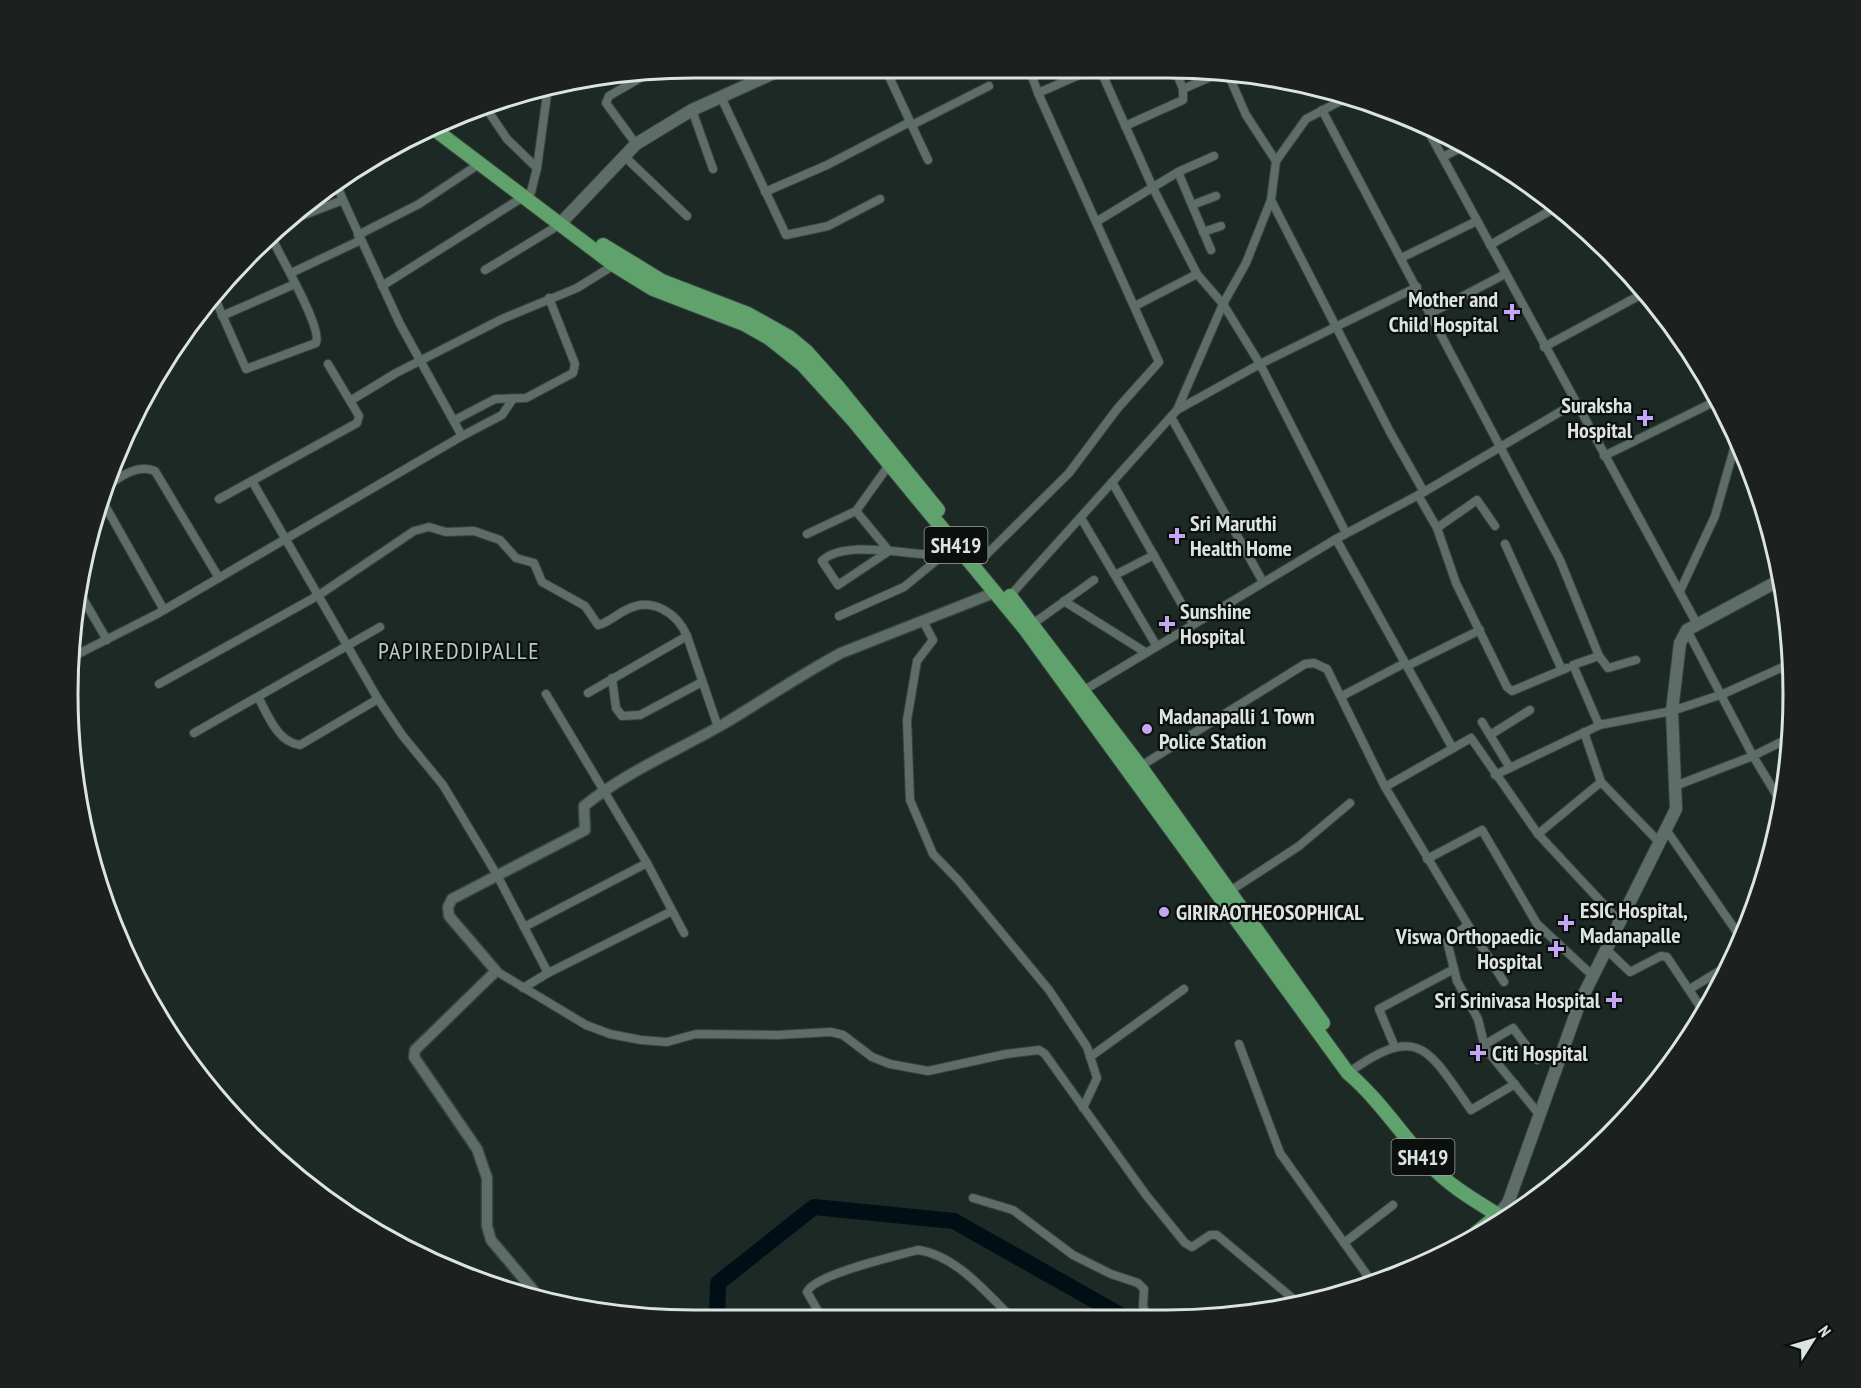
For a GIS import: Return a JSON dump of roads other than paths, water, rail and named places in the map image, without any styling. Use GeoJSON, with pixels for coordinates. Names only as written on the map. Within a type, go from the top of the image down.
{"type":"FeatureCollection","features":[{"type":"Feature","properties":{"kind":"main road"},"geometry":{"type":"LineString","coordinates":[[562,222],[623,155],[636,144],[692,110],[763,78]]}},
{"type":"Feature","properties":{"kind":"main road","name":"SH419"},"geometry":{"type":"LineString","coordinates":[[447,130],[614,265],[653,289],[744,324],[789,351],[853,420],[960,550],[1004,597],[1034,623],[1079,693]]}},
{"type":"Feature","properties":{"kind":"main road","name":"SH419"},"geometry":{"type":"LineString","coordinates":[[440,134],[479,164],[527,195]]}},
{"type":"Feature","properties":{"kind":"main road","name":"SH419"},"geometry":{"type":"LineString","coordinates":[[562,222],[642,271],[680,289],[748,314],[789,337],[807,352],[980,561],[1004,597],[1230,891],[1352,1071]]}},
{"type":"Feature","properties":{"kind":"main road"},"geometry":{"type":"LineString","coordinates":[[1501,1211],[1508,1203],[1538,1113],[1580,1002],[1676,809],[1672,711],[1680,643],[1692,627],[1773,584]]}},
{"type":"Feature","properties":{"kind":"main road","name":"SH419"},"geometry":{"type":"LineString","coordinates":[[1136,769],[1362,1085],[1431,1166],[1489,1218]]}},
{"type":"Feature","properties":{"kind":"street"},"geometry":{"type":"LineString","coordinates":[[890,78],[928,160]]}},
{"type":"Feature","properties":{"kind":"street"},"geometry":{"type":"LineString","coordinates":[[980,561],[1069,472],[1117,409],[1158,365],[1158,359],[1135,306],[1033,78]]}},
{"type":"Feature","properties":{"kind":"street"},"geometry":{"type":"LineString","coordinates":[[1038,93],[1077,78]]}},
{"type":"Feature","properties":{"kind":"street"},"geometry":{"type":"LineString","coordinates":[[1105,78],[1153,188],[1197,274],[1223,304],[1260,364],[1346,533]]}},
{"type":"Feature","properties":{"kind":"street"},"geometry":{"type":"LineString","coordinates":[[1125,126],[1183,100],[1183,89],[1179,78]]}},
{"type":"Feature","properties":{"kind":"street"},"geometry":{"type":"LineString","coordinates":[[1183,89],[1206,79]]}},
{"type":"Feature","properties":{"kind":"street"},"geometry":{"type":"LineString","coordinates":[[636,144],[606,103],[609,96],[637,81]]}},
{"type":"Feature","properties":{"kind":"street"},"geometry":{"type":"LineString","coordinates":[[1235,82],[1246,115],[1276,161]]}},
{"type":"Feature","properties":{"kind":"street"},"geometry":{"type":"LineString","coordinates":[[765,192],[827,165],[988,86]]}},
{"type":"Feature","properties":{"kind":"street"},"geometry":{"type":"LineString","coordinates":[[382,286],[527,195],[537,168],[547,96]]}},
{"type":"Feature","properties":{"kind":"street"},"geometry":{"type":"LineString","coordinates":[[721,97],[788,237],[828,226],[880,199]]}},
{"type":"Feature","properties":{"kind":"street"},"geometry":{"type":"LineString","coordinates":[[1291,1297],[1216,1235],[1210,1235],[1192,1247],[1185,1243],[1045,1054],[1034,1049],[928,1071],[912,1070],[872,1057],[843,1035],[831,1032],[777,1035],[696,1034],[667,1042],[610,1034],[586,1025],[496,971],[449,916],[448,907],[452,899],[585,830],[584,806],[604,790],[718,727],[841,653],[923,621],[1004,597],[1081,518],[1174,414],[1223,304],[1246,263],[1271,200],[1276,161],[1306,119],[1337,102]]}},
{"type":"Feature","properties":{"kind":"street"},"geometry":{"type":"LineString","coordinates":[[692,110],[713,169]]}},
{"type":"Feature","properties":{"kind":"street"},"geometry":{"type":"LineString","coordinates":[[1322,110],[1560,560],[1599,656],[1608,669],[1636,660]]}},
{"type":"Feature","properties":{"kind":"street"},"geometry":{"type":"LineString","coordinates":[[490,113],[507,139],[537,168]]}},
{"type":"Feature","properties":{"kind":"street"},"geometry":{"type":"LineString","coordinates":[[1433,139],[1544,347],[1680,591],[1692,627],[1723,694],[1753,756],[1775,792]]}},
{"type":"Feature","properties":{"kind":"street"},"geometry":{"type":"LineString","coordinates":[[1443,157],[1455,151]]}},
{"type":"Feature","properties":{"kind":"street"},"geometry":{"type":"LineString","coordinates":[[623,155],[687,216]]}},
{"type":"Feature","properties":{"kind":"street"},"geometry":{"type":"LineString","coordinates":[[1096,222],[1178,172],[1214,156]]}},
{"type":"Feature","properties":{"kind":"street"},"geometry":{"type":"LineString","coordinates":[[291,273],[419,204],[479,164]]}},
{"type":"Feature","properties":{"kind":"street"},"geometry":{"type":"LineString","coordinates":[[1178,172],[1211,250]]}},
{"type":"Feature","properties":{"kind":"street"},"geometry":{"type":"LineString","coordinates":[[339,191],[382,286],[462,436]]}},
{"type":"Feature","properties":{"kind":"street"},"geometry":{"type":"LineString","coordinates":[[1192,205],[1216,196]]}},
{"type":"Feature","properties":{"kind":"street"},"geometry":{"type":"LineString","coordinates":[[310,213],[343,200]]}},
{"type":"Feature","properties":{"kind":"street"},"geometry":{"type":"LineString","coordinates":[[1271,200],[1421,494],[1437,528],[1456,583],[1507,687],[1512,691],[1599,656]]}},
{"type":"Feature","properties":{"kind":"street"},"geometry":{"type":"LineString","coordinates":[[1490,245],[1549,211]]}},
{"type":"Feature","properties":{"kind":"street"},"geometry":{"type":"LineString","coordinates":[[1401,258],[1477,221]]}},
{"type":"Feature","properties":{"kind":"street"},"geometry":{"type":"LineString","coordinates":[[485,270],[562,222]]}},
{"type":"Feature","properties":{"kind":"street"},"geometry":{"type":"LineString","coordinates":[[1203,232],[1221,226]]}},
{"type":"Feature","properties":{"kind":"street"},"geometry":{"type":"LineString","coordinates":[[217,304],[246,369],[309,347],[319,337],[291,273],[275,243]]}},
{"type":"Feature","properties":{"kind":"street"},"geometry":{"type":"LineString","coordinates":[[350,401],[420,361],[549,298],[577,288],[614,265]]}},
{"type":"Feature","properties":{"kind":"street"},"geometry":{"type":"LineString","coordinates":[[1135,306],[1197,274]]}},
{"type":"Feature","properties":{"kind":"street"},"geometry":{"type":"LineString","coordinates":[[1431,313],[1505,274]]}},
{"type":"Feature","properties":{"kind":"street"},"geometry":{"type":"LineString","coordinates":[[222,316],[295,284]]}},
{"type":"Feature","properties":{"kind":"street"},"geometry":{"type":"LineString","coordinates":[[1174,414],[1260,364],[1417,287]]}},
{"type":"Feature","properties":{"kind":"street"},"geometry":{"type":"LineString","coordinates":[[1544,347],[1637,297]]}},
{"type":"Feature","properties":{"kind":"street"},"geometry":{"type":"LineString","coordinates":[[455,420],[487,402],[534,394],[573,373],[575,369],[549,298]]}},
{"type":"Feature","properties":{"kind":"street"},"geometry":{"type":"LineString","coordinates":[[219,498],[357,423],[359,416],[328,364]]}},
{"type":"Feature","properties":{"kind":"street"},"geometry":{"type":"LineString","coordinates":[[79,654],[164,610],[502,415],[513,399]]}},
{"type":"Feature","properties":{"kind":"street"},"geometry":{"type":"LineString","coordinates":[[1079,693],[1346,533],[1421,494],[1499,445],[1575,403]]}},
{"type":"Feature","properties":{"kind":"street"},"geometry":{"type":"LineString","coordinates":[[1604,456],[1710,404]]}},
{"type":"Feature","properties":{"kind":"street"},"geometry":{"type":"LineString","coordinates":[[1174,414],[1263,582]]}},
{"type":"Feature","properties":{"kind":"street"},"geometry":{"type":"LineString","coordinates":[[1680,591],[1715,516],[1734,453]]}},
{"type":"Feature","properties":{"kind":"street"},"geometry":{"type":"LineString","coordinates":[[807,534],[856,511],[890,465]]}},
{"type":"Feature","properties":{"kind":"street"},"geometry":{"type":"LineString","coordinates":[[117,479],[140,468],[156,471],[219,578]]}},
{"type":"Feature","properties":{"kind":"street"},"geometry":{"type":"LineString","coordinates":[[252,481],[378,699],[402,735],[443,785],[497,875],[548,973]]}},
{"type":"Feature","properties":{"kind":"street"},"geometry":{"type":"LineString","coordinates":[[1113,482],[1193,624]]}},
{"type":"Feature","properties":{"kind":"street"},"geometry":{"type":"LineString","coordinates":[[1437,528],[1477,500],[1495,526]]}},
{"type":"Feature","properties":{"kind":"street"},"geometry":{"type":"LineString","coordinates":[[107,509],[164,610]]}},
{"type":"Feature","properties":{"kind":"street"},"geometry":{"type":"LineString","coordinates":[[856,511],[889,551]]}},
{"type":"Feature","properties":{"kind":"street"},"geometry":{"type":"LineString","coordinates":[[1081,518],[1156,645]]}},
{"type":"Feature","properties":{"kind":"street"},"geometry":{"type":"LineString","coordinates":[[159,684],[319,595],[422,527],[449,532],[474,531],[500,540],[516,558],[531,560],[542,582],[585,606],[598,625],[629,608],[639,606],[661,607],[673,615],[687,636],[718,727]]}},
{"type":"Feature","properties":{"kind":"street"},"geometry":{"type":"LineString","coordinates":[[1336,539],[1452,747]]}},
{"type":"Feature","properties":{"kind":"street"},"geometry":{"type":"LineString","coordinates":[[1505,544],[1562,670]]}},
{"type":"Feature","properties":{"kind":"street"},"geometry":{"type":"LineString","coordinates":[[889,551],[839,585],[822,562],[826,557],[851,550],[889,551],[943,555],[960,550]]}},
{"type":"Feature","properties":{"kind":"street"},"geometry":{"type":"LineString","coordinates":[[839,616],[904,587],[943,555]]}},
{"type":"Feature","properties":{"kind":"street"},"geometry":{"type":"LineString","coordinates":[[1115,575],[1155,555]]}},
{"type":"Feature","properties":{"kind":"street"},"geometry":{"type":"LineString","coordinates":[[1034,623],[1094,580]]}},
{"type":"Feature","properties":{"kind":"street"},"geometry":{"type":"LineString","coordinates":[[1064,601],[1144,652]]}},
{"type":"Feature","properties":{"kind":"street"},"geometry":{"type":"LineString","coordinates":[[85,602],[107,640]]}},
{"type":"Feature","properties":{"kind":"street"},"geometry":{"type":"LineString","coordinates":[[923,621],[933,640],[917,661],[907,720],[910,800],[933,854],[958,880],[1049,990],[1087,1047],[1097,1078],[1083,1108]]}},
{"type":"Feature","properties":{"kind":"street"},"geometry":{"type":"LineString","coordinates":[[194,733],[380,627]]}},
{"type":"Feature","properties":{"kind":"street"},"geometry":{"type":"LineString","coordinates":[[1342,696],[1480,630]]}},
{"type":"Feature","properties":{"kind":"street"},"geometry":{"type":"LineString","coordinates":[[588,693],[687,636]]}},
{"type":"Feature","properties":{"kind":"street"},"geometry":{"type":"LineString","coordinates":[[1136,769],[1305,664],[1314,663],[1327,669],[1385,787],[1504,982]]}},
{"type":"Feature","properties":{"kind":"street"},"geometry":{"type":"LineString","coordinates":[[1573,665],[1599,725],[1602,724]]}},
{"type":"Feature","properties":{"kind":"street"},"geometry":{"type":"LineString","coordinates":[[1495,775],[1602,724],[1672,711],[1723,694],[1782,667]]}},
{"type":"Feature","properties":{"kind":"street"},"geometry":{"type":"LineString","coordinates":[[612,678],[616,708],[618,714],[622,716],[640,715],[702,682]]}},
{"type":"Feature","properties":{"kind":"street"},"geometry":{"type":"LineString","coordinates":[[546,694],[647,863],[684,933]]}},
{"type":"Feature","properties":{"kind":"street"},"geometry":{"type":"LineString","coordinates":[[258,697],[279,733],[286,741],[300,745],[378,699]]}},
{"type":"Feature","properties":{"kind":"street"},"geometry":{"type":"LineString","coordinates":[[1490,735],[1530,710]]}},
{"type":"Feature","properties":{"kind":"street"},"geometry":{"type":"LineString","coordinates":[[1482,722],[1510,768]]}},
{"type":"Feature","properties":{"kind":"street"},"geometry":{"type":"LineString","coordinates":[[1584,732],[1600,782],[1659,843]]}},
{"type":"Feature","properties":{"kind":"street"},"geometry":{"type":"LineString","coordinates":[[1385,787],[1471,738],[1538,834],[1620,922]]}},
{"type":"Feature","properties":{"kind":"street"},"geometry":{"type":"LineString","coordinates":[[1675,786],[1753,756],[1781,742]]}},
{"type":"Feature","properties":{"kind":"street"},"geometry":{"type":"LineString","coordinates":[[1538,834],[1600,782]]}},
{"type":"Feature","properties":{"kind":"street"},"geometry":{"type":"LineString","coordinates":[[1230,891],[1299,846],[1350,803]]}},
{"type":"Feature","properties":{"kind":"street"},"geometry":{"type":"LineString","coordinates":[[1427,859],[1479,830],[1485,832],[1537,924],[1593,976]]}},
{"type":"Feature","properties":{"kind":"street"},"geometry":{"type":"LineString","coordinates":[[1667,831],[1736,930]]}},
{"type":"Feature","properties":{"kind":"street"},"geometry":{"type":"LineString","coordinates":[[524,927],[647,863]]}},
{"type":"Feature","properties":{"kind":"street"},"geometry":{"type":"LineString","coordinates":[[523,988],[548,973],[672,911]]}},
{"type":"Feature","properties":{"kind":"street"},"geometry":{"type":"LineString","coordinates":[[1468,924],[1447,941],[1457,981],[1478,1019],[1484,1045],[1538,1113]]}},
{"type":"Feature","properties":{"kind":"street"},"geometry":{"type":"LineString","coordinates":[[1607,950],[1630,972],[1661,956],[1667,957],[1699,1004]]}},
{"type":"Feature","properties":{"kind":"street"},"geometry":{"type":"LineString","coordinates":[[1394,1045],[1379,1009],[1454,969]]}},
{"type":"Feature","properties":{"kind":"street"},"geometry":{"type":"LineString","coordinates":[[496,971],[415,1050],[414,1057],[477,1149],[487,1178],[487,1226],[491,1240],[531,1288]]}},
{"type":"Feature","properties":{"kind":"street"},"geometry":{"type":"LineString","coordinates":[[1690,989],[1715,974]]}},
{"type":"Feature","properties":{"kind":"street"},"geometry":{"type":"LineString","coordinates":[[1090,1057],[1184,989]]}},
{"type":"Feature","properties":{"kind":"street"},"geometry":{"type":"LineString","coordinates":[[1484,1045],[1513,1028],[1537,1060]]}},
{"type":"Feature","properties":{"kind":"street"},"geometry":{"type":"LineString","coordinates":[[1239,1044],[1280,1153],[1368,1276]]}},
{"type":"Feature","properties":{"kind":"street"},"geometry":{"type":"LineString","coordinates":[[1352,1071],[1394,1045],[1417,1047],[1437,1061],[1471,1110],[1515,1084]]}},
{"type":"Feature","properties":{"kind":"street"},"geometry":{"type":"LineString","coordinates":[[973,1198],[1013,1210],[1073,1255],[1111,1274],[1138,1282],[1144,1289],[1145,1310]]}},
{"type":"Feature","properties":{"kind":"street"},"geometry":{"type":"LineString","coordinates":[[1344,1243],[1393,1205]]}},
{"type":"Feature","properties":{"kind":"street"},"geometry":{"type":"LineString","coordinates":[[817,1310],[807,1292],[810,1287],[828,1277],[918,1250],[932,1252],[946,1260],[976,1283],[1004,1310]]}},
{"type":"Feature","properties":{"kind":"waterway"},"geometry":{"type":"LineString","coordinates":[[717,1310],[718,1283],[814,1207],[954,1221],[1111,1310]]}},
{"type":"Feature","properties":{"kind":"place","name":"Mother and Child Hospital"},"geometry":{"type":"Point","coordinates":[1512,312]}},
{"type":"Feature","properties":{"kind":"place","name":"Suraksha Hospital"},"geometry":{"type":"Point","coordinates":[1645,418]}},
{"type":"Feature","properties":{"kind":"place","name":"Sri Maruthi Health Home"},"geometry":{"type":"Point","coordinates":[1177,536]}},
{"type":"Feature","properties":{"kind":"place","name":"Sunshine Hospital"},"geometry":{"type":"Point","coordinates":[1167,624]}},
{"type":"Feature","properties":{"kind":"place","name":"Madanapalli 1 Town Police Station"},"geometry":{"type":"Point","coordinates":[1147,729]}},
{"type":"Feature","properties":{"kind":"place","name":"GIRIRAOTHEOSOPHICAL"},"geometry":{"type":"Point","coordinates":[1164,912]}},
{"type":"Feature","properties":{"kind":"place","name":"ESIC Hospital, Madanapalle"},"geometry":{"type":"Point","coordinates":[1566,923]}},
{"type":"Feature","properties":{"kind":"place","name":"Viswa Orthopaedic Hospital"},"geometry":{"type":"Point","coordinates":[1556,949]}},
{"type":"Feature","properties":{"kind":"place","name":"Sri Srinivasa Hospital"},"geometry":{"type":"Point","coordinates":[1614,1000]}},
{"type":"Feature","properties":{"kind":"place","name":"Citi Hospital"},"geometry":{"type":"Point","coordinates":[1478,1053]}},
{"type":"Feature","properties":{"kind":"district","name":"PAPIREDDIPALLE"},"geometry":{"type":"Point","coordinates":[459,650]}}]}
